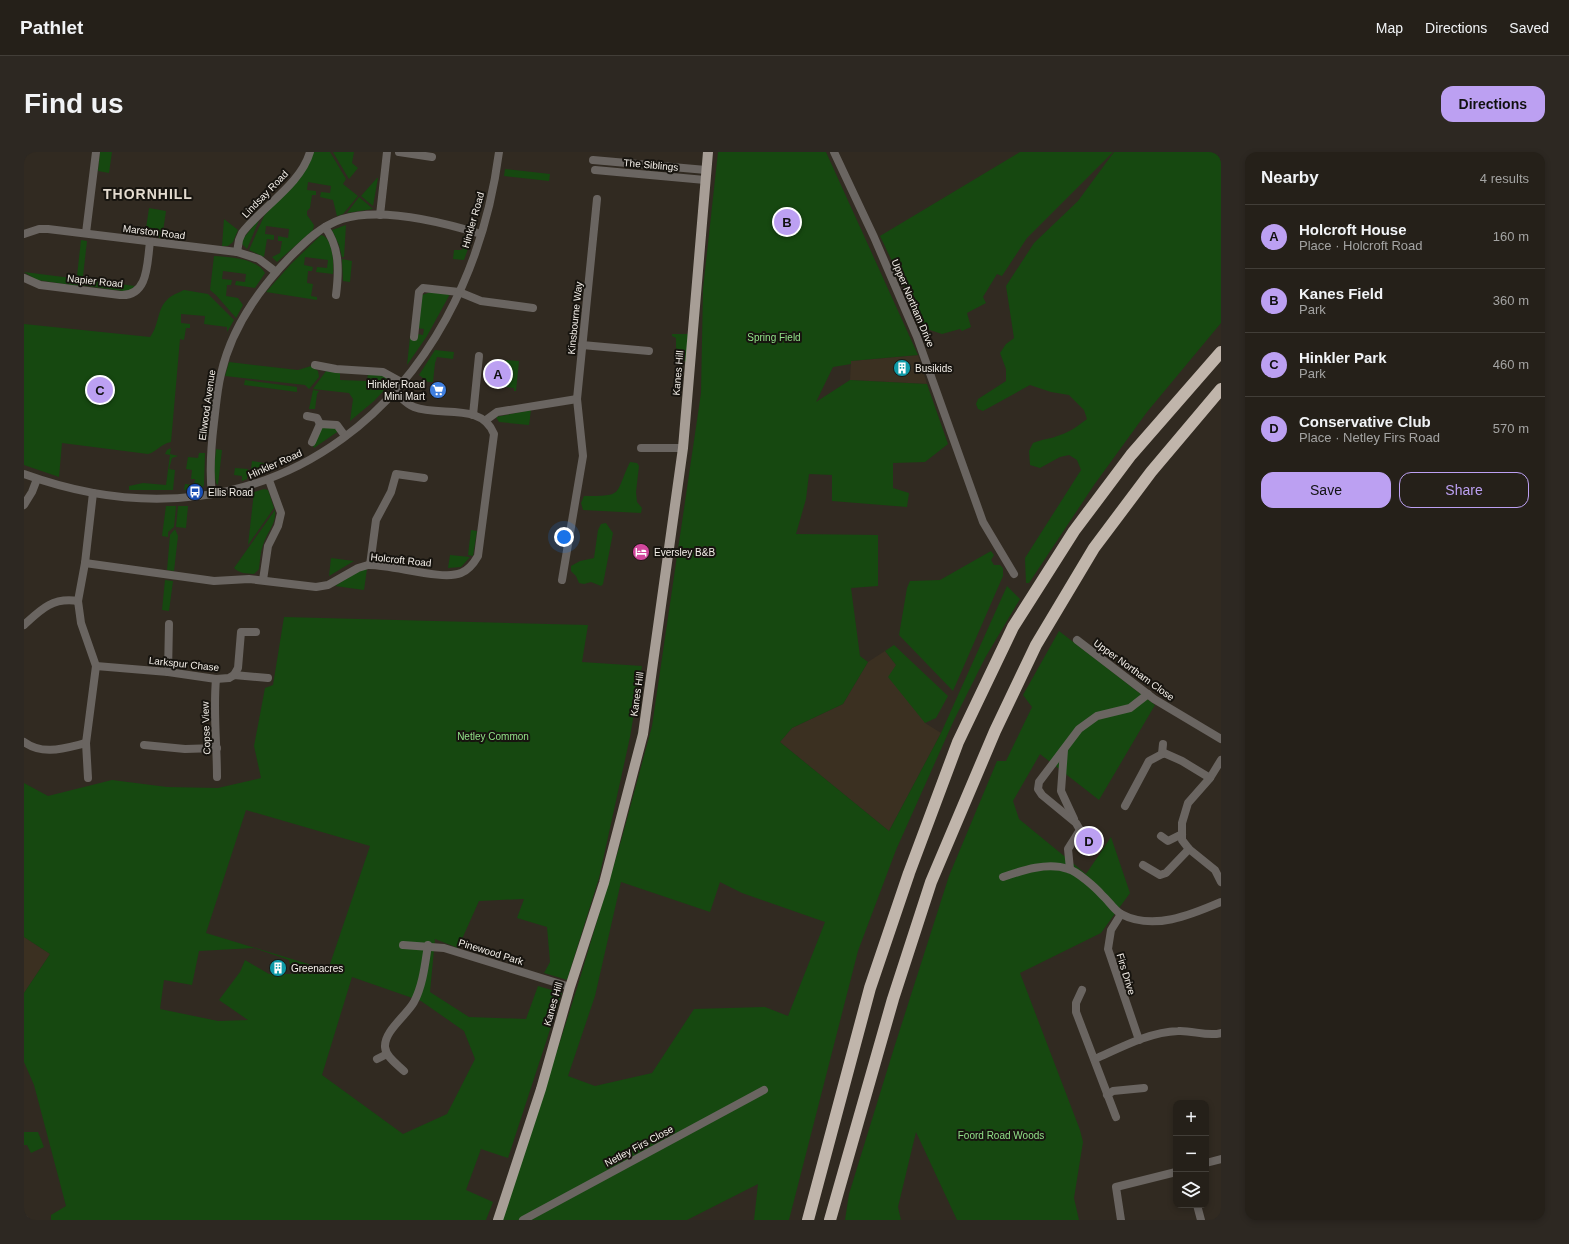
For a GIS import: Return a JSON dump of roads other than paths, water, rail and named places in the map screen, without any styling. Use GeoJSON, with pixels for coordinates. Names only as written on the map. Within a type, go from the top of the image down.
{"type":"FeatureCollection","features":[{"type":"Feature","properties":{"kind":"highway"},"geometry":{"type":"LineString","coordinates":[[1192,384],[1221,345]]}},
{"type":"Feature","properties":{"kind":"highway"},"geometry":{"type":"LineString","coordinates":[[808,1220],[870,988],[909,873],[958,742],[1013,627],[1074,531],[1131,455],[1221,352]]}},
{"type":"Feature","properties":{"kind":"highway"},"geometry":{"type":"LineString","coordinates":[[830,1220],[893,999],[931,882],[1005,710],[1036,645],[1094,548],[1151,472],[1221,389]]}},
{"type":"Feature","properties":{"kind":"main road","name":"Kanes Hill"},"geometry":{"type":"LineString","coordinates":[[498,1220],[541,1089],[570,987],[604,883],[643,734],[683,448],[708,152]]}},
{"type":"Feature","properties":{"kind":"street"},"geometry":{"type":"LineString","coordinates":[[86,233],[96,152]]}},
{"type":"Feature","properties":{"kind":"street","name":"Lindsay Road"},"geometry":{"type":"LineString","coordinates":[[237,252],[242,233],[297,176],[305,165],[310,152]]}},
{"type":"Feature","properties":{"kind":"street"},"geometry":{"type":"LineString","coordinates":[[380,215],[387,152]]}},
{"type":"Feature","properties":{"kind":"street"},"geometry":{"type":"LineString","coordinates":[[399,152],[427,155]]}},
{"type":"Feature","properties":{"kind":"street","name":"Hinkler Road"},"geometry":{"type":"LineString","coordinates":[[24,474],[37,479],[93,493],[147,499],[212,494],[244,488],[269,480],[298,466],[345,436],[375,412],[395,392],[426,352],[443,323],[459,292],[481,234],[495,180],[499,152]]}},
{"type":"Feature","properties":{"kind":"street","name":"Upper Northam Drive"},"geometry":{"type":"LineString","coordinates":[[836,153],[917,337],[982,522],[1014,574]]}},
{"type":"Feature","properties":{"kind":"street"},"geometry":{"type":"LineString","coordinates":[[593,160],[706,170]]}},
{"type":"Feature","properties":{"kind":"street","name":"The Siblings"},"geometry":{"type":"LineString","coordinates":[[595,170],[705,180]]}},
{"type":"Feature","properties":{"kind":"street","name":"Kinsbourne Way"},"geometry":{"type":"LineString","coordinates":[[562,580],[583,456],[577,399],[597,199]]}},
{"type":"Feature","properties":{"kind":"street","name":"Ellwood Avenue"},"geometry":{"type":"LineString","coordinates":[[212,494],[210,455],[222,368],[243,319],[259,294],[276,272],[302,245],[325,227],[338,221],[360,215],[380,215],[440,223],[481,234]]}},
{"type":"Feature","properties":{"kind":"street"},"geometry":{"type":"LineString","coordinates":[[325,227],[333,242],[338,258],[336,295]]}},
{"type":"Feature","properties":{"kind":"street","name":"Marston Road"},"geometry":{"type":"LineString","coordinates":[[24,234],[39,229],[48,229],[237,252],[249,254],[263,261],[276,272]]}},
{"type":"Feature","properties":{"kind":"street","name":"Napier Road"},"geometry":{"type":"LineString","coordinates":[[24,278],[40,286],[120,295],[132,294],[143,284],[150,242]]}},
{"type":"Feature","properties":{"kind":"street"},"geometry":{"type":"LineString","coordinates":[[417,333],[419,292],[421,289],[459,292],[481,301],[533,308]]}},
{"type":"Feature","properties":{"kind":"street"},"geometry":{"type":"LineString","coordinates":[[582,345],[649,351]]}},
{"type":"Feature","properties":{"kind":"street"},"geometry":{"type":"LineString","coordinates":[[473,415],[479,356]]}},
{"type":"Feature","properties":{"kind":"street"},"geometry":{"type":"LineString","coordinates":[[315,365],[336,369],[383,372],[402,383]]}},
{"type":"Feature","properties":{"kind":"street"},"geometry":{"type":"LineString","coordinates":[[395,392],[413,407],[473,415],[486,420],[498,412],[577,399]]}},
{"type":"Feature","properties":{"kind":"street"},"geometry":{"type":"LineString","coordinates":[[310,415],[317,418],[320,424]]}},
{"type":"Feature","properties":{"kind":"street","name":"Holcroft Road"},"geometry":{"type":"LineString","coordinates":[[85,563],[214,581],[236,579],[263,580],[316,587],[328,585],[358,568],[370,565],[452,575],[462,573],[475,562],[478,556],[494,441],[492,427],[486,420]]}},
{"type":"Feature","properties":{"kind":"street"},"geometry":{"type":"LineString","coordinates":[[320,424],[337,425],[345,436]]}},
{"type":"Feature","properties":{"kind":"street"},"geometry":{"type":"LineString","coordinates":[[312,442],[320,424]]}},
{"type":"Feature","properties":{"kind":"street"},"geometry":{"type":"LineString","coordinates":[[641,448],[683,448]]}},
{"type":"Feature","properties":{"kind":"street"},"geometry":{"type":"LineString","coordinates":[[370,565],[376,520],[391,492],[396,474],[424,478]]}},
{"type":"Feature","properties":{"kind":"street"},"geometry":{"type":"LineString","coordinates":[[24,504],[32,492],[37,479]]}},
{"type":"Feature","properties":{"kind":"street"},"geometry":{"type":"LineString","coordinates":[[263,580],[268,546],[278,526],[281,513],[269,480]]}},
{"type":"Feature","properties":{"kind":"street"},"geometry":{"type":"LineString","coordinates":[[88,778],[86,743],[96,666],[80,623],[78,601],[85,563],[93,493]]}},
{"type":"Feature","properties":{"kind":"street"},"geometry":{"type":"LineString","coordinates":[[24,626],[43,607],[51,602],[61,600],[78,601]]}},
{"type":"Feature","properties":{"kind":"street"},"geometry":{"type":"LineString","coordinates":[[168,672],[169,624]]}},
{"type":"Feature","properties":{"kind":"street"},"geometry":{"type":"LineString","coordinates":[[234,675],[238,668],[241,632],[256,632]]}},
{"type":"Feature","properties":{"kind":"street","name":"Upper Northam Close"},"geometry":{"type":"LineString","coordinates":[[1077,640],[1148,694],[1221,739]]}},
{"type":"Feature","properties":{"kind":"street","name":"Larkspur Chase"},"geometry":{"type":"LineString","coordinates":[[96,666],[168,672],[216,679],[229,678],[234,675],[268,678]]}},
{"type":"Feature","properties":{"kind":"street","name":"Copse View"},"geometry":{"type":"LineString","coordinates":[[216,679],[214,706],[218,777]]}},
{"type":"Feature","properties":{"kind":"street"},"geometry":{"type":"LineString","coordinates":[[1076,823],[1042,795],[1038,789],[1038,782],[1079,729],[1097,716],[1130,708],[1148,694]]}},
{"type":"Feature","properties":{"kind":"street"},"geometry":{"type":"LineString","coordinates":[[24,742],[34,748],[44,750],[55,750],[86,743]]}},
{"type":"Feature","properties":{"kind":"street"},"geometry":{"type":"LineString","coordinates":[[1162,754],[1163,744]]}},
{"type":"Feature","properties":{"kind":"street"},"geometry":{"type":"LineString","coordinates":[[144,745],[185,749],[217,748]]}},
{"type":"Feature","properties":{"kind":"street"},"geometry":{"type":"LineString","coordinates":[[1064,749],[1061,791],[1080,830],[1068,849],[1070,869]]}},
{"type":"Feature","properties":{"kind":"street"},"geometry":{"type":"LineString","coordinates":[[1125,806],[1149,761],[1164,753],[1182,761],[1210,778]]}},
{"type":"Feature","properties":{"kind":"street"},"geometry":{"type":"LineString","coordinates":[[1221,760],[1210,778],[1188,803],[1182,823],[1182,840],[1189,849],[1215,870],[1221,882]]}},
{"type":"Feature","properties":{"kind":"street"},"geometry":{"type":"LineString","coordinates":[[1161,836],[1168,840],[1182,834]]}},
{"type":"Feature","properties":{"kind":"street"},"geometry":{"type":"LineString","coordinates":[[1143,865],[1160,875],[1166,873],[1189,849]]}},
{"type":"Feature","properties":{"kind":"street"},"geometry":{"type":"LineString","coordinates":[[1003,877],[1048,866],[1070,869],[1101,894],[1121,914],[1140,920],[1165,921],[1196,913],[1221,902]]}},
{"type":"Feature","properties":{"kind":"street","name":"Firs Drive"},"geometry":{"type":"LineString","coordinates":[[1121,914],[1111,930],[1108,949],[1139,1040]]}},
{"type":"Feature","properties":{"kind":"street","name":"Pinewood Park"},"geometry":{"type":"LineString","coordinates":[[403,945],[428,945],[444,948],[570,987]]}},
{"type":"Feature","properties":{"kind":"street"},"geometry":{"type":"LineString","coordinates":[[404,1071],[387,1054],[385,1046],[388,1033],[404,1018],[414,1001],[422,978],[428,945]]}},
{"type":"Feature","properties":{"kind":"street"},"geometry":{"type":"LineString","coordinates":[[1082,990],[1078,995],[1076,1012],[1116,1117]]}},
{"type":"Feature","properties":{"kind":"street"},"geometry":{"type":"LineString","coordinates":[[1094,1058],[1139,1040],[1176,1031],[1213,1035],[1221,1033]]}},
{"type":"Feature","properties":{"kind":"street"},"geometry":{"type":"LineString","coordinates":[[377,1059],[387,1054]]}},
{"type":"Feature","properties":{"kind":"street"},"geometry":{"type":"LineString","coordinates":[[1107,1095],[1113,1091],[1144,1088]]}},
{"type":"Feature","properties":{"kind":"street","name":"Netley Firs Close"},"geometry":{"type":"LineString","coordinates":[[523,1220],[764,1090]]}},
{"type":"Feature","properties":{"kind":"street"},"geometry":{"type":"LineString","coordinates":[[1209,1162],[1221,1159]]}},
{"type":"Feature","properties":{"kind":"street"},"geometry":{"type":"LineString","coordinates":[[1121,1220],[1116,1187],[1173,1173]]}},
{"type":"Feature","properties":{"kind":"street"},"geometry":{"type":"LineString","coordinates":[[1198,1208],[1201,1220]]}},
{"type":"Feature","properties":{"kind":"place","name":"Kanes Field"},"geometry":{"type":"Point","coordinates":[787,222]}},
{"type":"Feature","properties":{"kind":"place","name":"Busikids"},"geometry":{"type":"Point","coordinates":[902,368]}},
{"type":"Feature","properties":{"kind":"place","name":"Holcroft House"},"geometry":{"type":"Point","coordinates":[498,374]}},
{"type":"Feature","properties":{"kind":"place","name":"Hinkler Park"},"geometry":{"type":"Point","coordinates":[100,390]}},
{"type":"Feature","properties":{"kind":"place","name":"Hinkler Road Mini Mart"},"geometry":{"type":"Point","coordinates":[438,390]}},
{"type":"Feature","properties":{"kind":"place","name":"Ellis Road"},"geometry":{"type":"Point","coordinates":[195,492]}},
{"type":"Feature","properties":{"kind":"place","name":"Eversley B&B"},"geometry":{"type":"Point","coordinates":[641,552]}},
{"type":"Feature","properties":{"kind":"place","name":"Conservative Club"},"geometry":{"type":"Point","coordinates":[1089,841]}},
{"type":"Feature","properties":{"kind":"place","name":"Greenacres"},"geometry":{"type":"Point","coordinates":[278,968]}},
{"type":"Feature","properties":{"kind":"district","name":"THORNHILL"},"geometry":{"type":"Point","coordinates":[148,194]}},
{"type":"Feature","properties":{"kind":"park label","name":"Spring Field"},"geometry":{"type":"Point","coordinates":[774,337]}},
{"type":"Feature","properties":{"kind":"park label","name":"Netley Common"},"geometry":{"type":"Point","coordinates":[493,736]}},
{"type":"Feature","properties":{"kind":"park label","name":"Foord Road Woods"},"geometry":{"type":"Point","coordinates":[1001,1135]}}]}
